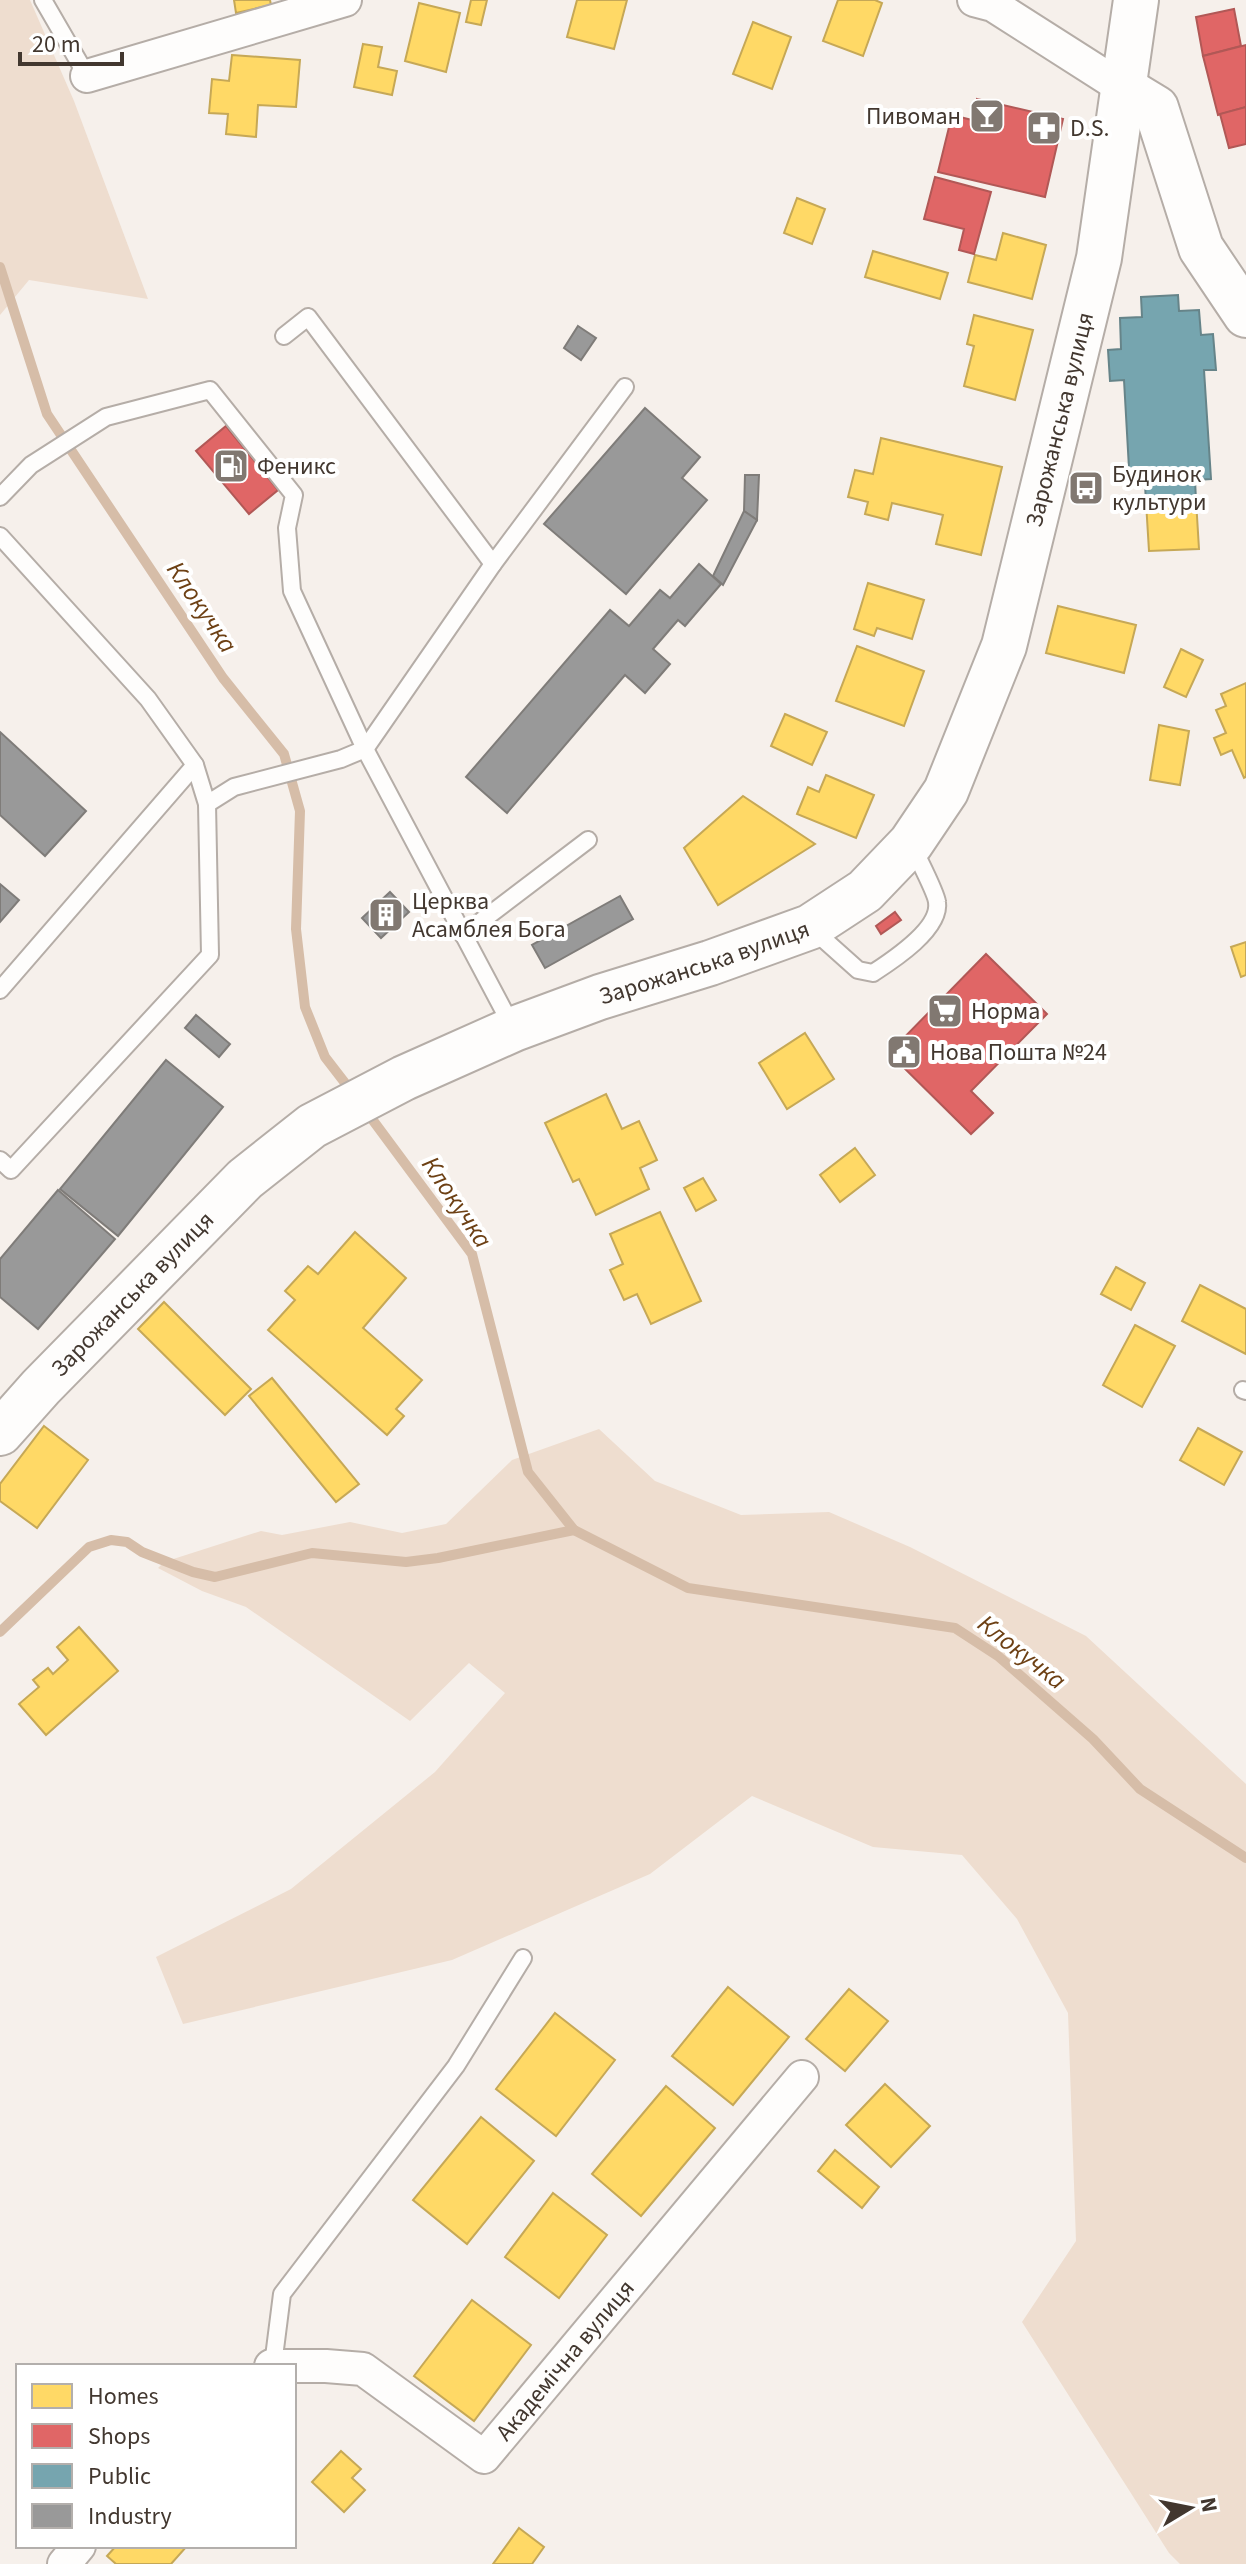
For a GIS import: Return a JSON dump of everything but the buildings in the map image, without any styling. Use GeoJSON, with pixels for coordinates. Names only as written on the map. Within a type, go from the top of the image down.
{"type":"FeatureCollection","features":[{"type":"Feature","properties":{"kind":"street"},"geometry":{"type":"LineString","coordinates":[[87,76],[345,0]]}},
{"type":"Feature","properties":{"kind":"street"},"geometry":{"type":"LineString","coordinates":[[974,0],[993,5],[1156,108],[1201,248],[1246,315]]}},
{"type":"Feature","properties":{"kind":"street","name":"Зарожанська вулиця"},"geometry":{"type":"LineString","coordinates":[[0,1433],[41,1387],[245,1179],[312,1126],[404,1078],[514,1029],[810,927],[865,891],[911,843],[946,791],[1004,646],[1099,258],[1136,0]]}},
{"type":"Feature","properties":{"kind":"street","name":"Академічна вулиця"},"geometry":{"type":"LineString","coordinates":[[296,2366],[363,2369],[484,2457],[802,2077]]}},
{"type":"Feature","properties":{"kind":"street"},"geometry":{"type":"LineString","coordinates":[[64,2564],[77,2548]]}},
{"type":"Feature","properties":{"kind":"lane"},"geometry":{"type":"LineString","coordinates":[[43,0],[87,76]]}},
{"type":"Feature","properties":{"kind":"lane"},"geometry":{"type":"LineString","coordinates":[[284,336],[308,317],[493,564]]}},
{"type":"Feature","properties":{"kind":"lane"},"geometry":{"type":"LineString","coordinates":[[207,804],[234,787],[341,759],[365,749],[493,564],[625,387]]}},
{"type":"Feature","properties":{"kind":"lane"},"geometry":{"type":"LineString","coordinates":[[0,497],[31,465],[106,417],[210,390],[294,495],[287,528],[292,591],[365,749],[514,1029]]}},
{"type":"Feature","properties":{"kind":"lane"},"geometry":{"type":"LineString","coordinates":[[0,536],[148,699],[195,765],[207,804],[210,955],[11,1170],[0,1160]]}},
{"type":"Feature","properties":{"kind":"lane"},"geometry":{"type":"LineString","coordinates":[[0,990],[195,765]]}},
{"type":"Feature","properties":{"kind":"lane"},"geometry":{"type":"LineString","coordinates":[[463,935],[588,840]]}},
{"type":"Feature","properties":{"kind":"lane"},"geometry":{"type":"LineString","coordinates":[[810,927],[858,970],[873,973],[913,946],[935,916],[937,902],[911,843]]}},
{"type":"Feature","properties":{"kind":"lane"},"geometry":{"type":"LineString","coordinates":[[272,2364],[282,2294],[456,2066],[523,1958]]}},
{"type":"Feature","properties":{"kind":"shaded area"},"geometry":{"type":"Polygon","coordinates":[[[0,0],[30,0],[74,101],[148,299],[29,280],[0,315],[0,0]]]}},
{"type":"Feature","properties":{"kind":"shaded area"},"geometry":{"type":"Polygon","coordinates":[[[599,1429],[655,1481],[741,1515],[829,1512],[910,1547],[1086,1636],[1246,1784],[1246,2564],[1180,2564],[1169,2553],[1022,2322],[1076,2241],[1068,2013],[1017,1919],[962,1855],[873,1847],[752,1796],[650,1874],[452,1960],[183,2024],[156,1957],[291,1889],[435,1772],[505,1693],[469,1663],[410,1721],[246,1607],[202,1591],[158,1568],[164,1562],[261,1531],[282,1535],[350,1522],[402,1533],[446,1524],[512,1460],[599,1429]]]}},
{"type":"Feature","properties":{"kind":"waterway","name":"Клокучка"},"geometry":{"type":"LineString","coordinates":[[0,267],[47,414],[223,678],[284,754],[300,811],[296,929],[305,1007],[325,1057],[352,1092]]}},
{"type":"Feature","properties":{"kind":"waterway","name":"Клокучка"},"geometry":{"type":"LineString","coordinates":[[366,1111],[472,1254],[528,1472],[574,1530],[688,1588],[955,1628],[998,1656],[1093,1739],[1140,1789],[1246,1858]]}},
{"type":"Feature","properties":{"kind":"waterway"},"geometry":{"type":"LineString","coordinates":[[0,1632],[89,1547],[111,1540],[127,1542],[142,1552],[215,1577],[312,1553],[406,1562],[574,1530]]}},
{"type":"Feature","properties":{"kind":"place","name":"Пивоман"},"geometry":{"type":"Point","coordinates":[987,116]}},
{"type":"Feature","properties":{"kind":"place","name":"D.S."},"geometry":{"type":"Point","coordinates":[1044,128]}},
{"type":"Feature","properties":{"kind":"place","name":"Феникс"},"geometry":{"type":"Point","coordinates":[231,466]}},
{"type":"Feature","properties":{"kind":"place","name":"Будинок культури"},"geometry":{"type":"Point","coordinates":[1086,488]}},
{"type":"Feature","properties":{"kind":"place","name":"Церква Асамблея Бога"},"geometry":{"type":"Point","coordinates":[386,915]}},
{"type":"Feature","properties":{"kind":"place","name":"Норма"},"geometry":{"type":"Point","coordinates":[945,1011]}},
{"type":"Feature","properties":{"kind":"place","name":"Нова Пошта №24"},"geometry":{"type":"Point","coordinates":[904,1052]}}]}
